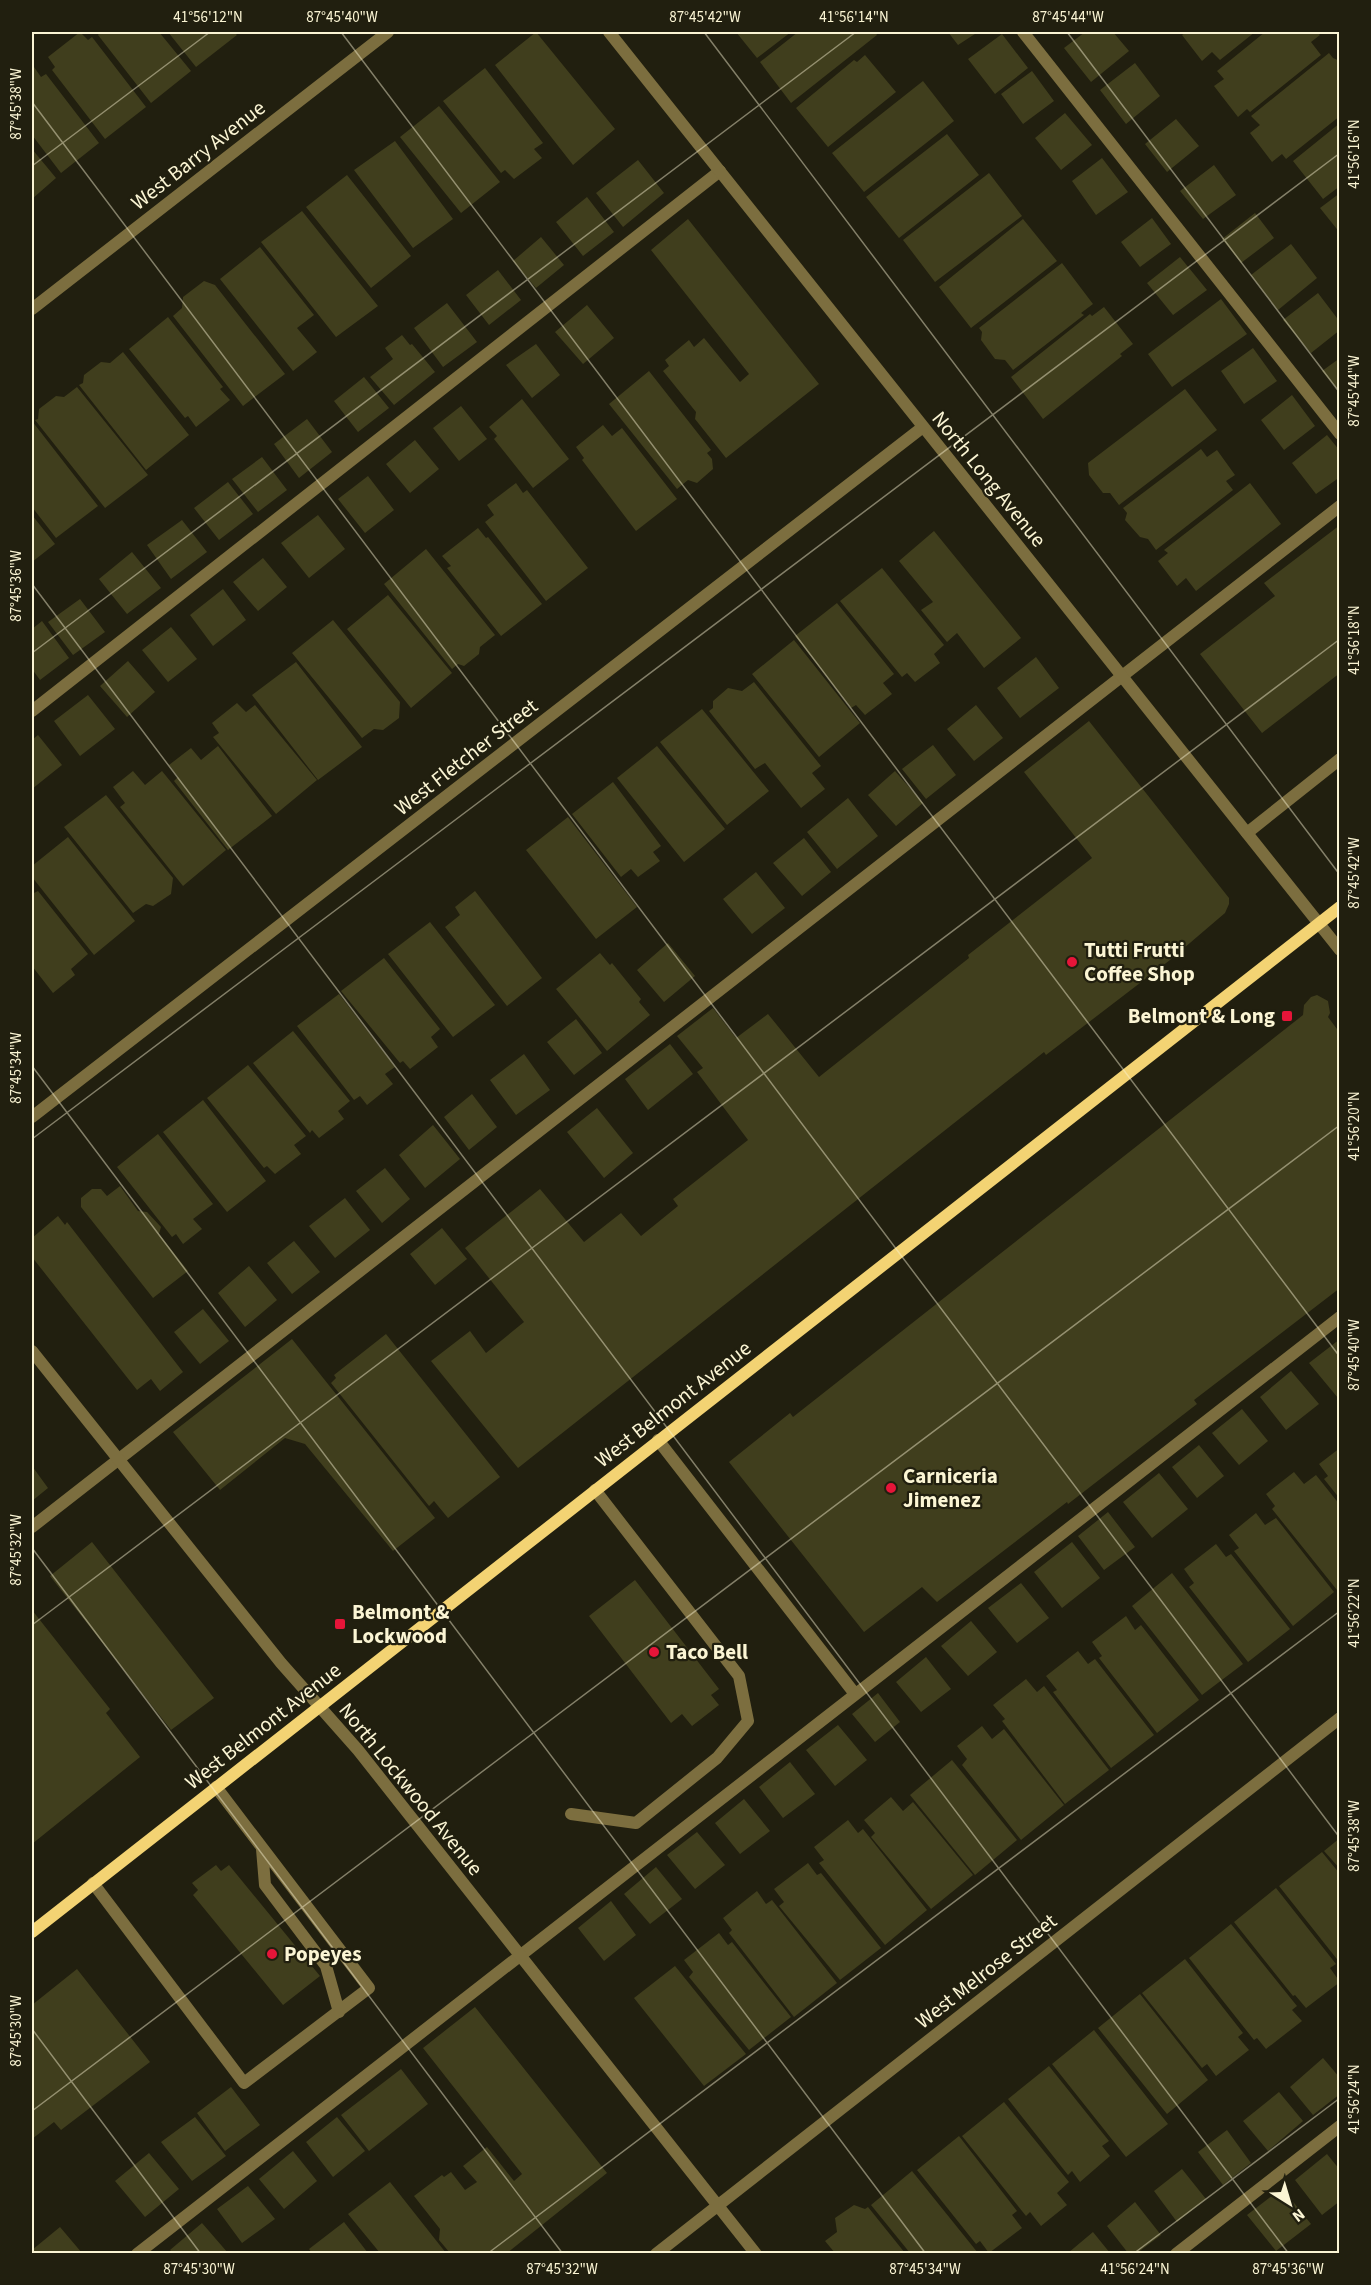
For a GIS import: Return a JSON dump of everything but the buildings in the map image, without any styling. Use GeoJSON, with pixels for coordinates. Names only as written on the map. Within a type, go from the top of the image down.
{"type":"FeatureCollection","features":[{"type":"Feature","properties":{"kind":"main road","name":"West Belmont Avenue"},"geometry":{"type":"LineString","coordinates":[[32,1932],[1340,907]]}},
{"type":"Feature","properties":{"kind":"street","name":"West Barry Avenue"},"geometry":{"type":"LineString","coordinates":[[32,309],[388,32]]}},
{"type":"Feature","properties":{"kind":"street","name":"North Long Avenue"},"geometry":{"type":"LineString","coordinates":[[609,32],[1340,950]]}},
{"type":"Feature","properties":{"kind":"street"},"geometry":{"type":"LineString","coordinates":[[1023,32],[1340,434]]}},
{"type":"Feature","properties":{"kind":"street"},"geometry":{"type":"LineString","coordinates":[[32,711],[720,171]]}},
{"type":"Feature","properties":{"kind":"street","name":"West Fletcher Street"},"geometry":{"type":"LineString","coordinates":[[32,1117],[923,427]]}},
{"type":"Feature","properties":{"kind":"street"},"geometry":{"type":"LineString","coordinates":[[32,1527],[1340,506]]}},
{"type":"Feature","properties":{"kind":"street"},"geometry":{"type":"LineString","coordinates":[[1247,833],[1340,759]]}},
{"type":"Feature","properties":{"kind":"street"},"geometry":{"type":"LineString","coordinates":[[137,2253],[1340,1317]]}},
{"type":"Feature","properties":{"kind":"street","name":"North Lockwood Avenue"},"geometry":{"type":"LineString","coordinates":[[32,1351],[281,1663],[358,1750],[756,2253]]}},
{"type":"Feature","properties":{"kind":"street"},"geometry":{"type":"LineString","coordinates":[[658,1440],[855,1694]]}},
{"type":"Feature","properties":{"kind":"street"},"geometry":{"type":"LineString","coordinates":[[571,1814],[636,1823],[717,1758],[748,1721],[739,1676],[595,1490]]}},
{"type":"Feature","properties":{"kind":"street","name":"West Melrose Street"},"geometry":{"type":"LineString","coordinates":[[656,2253],[1340,1718]]}},
{"type":"Feature","properties":{"kind":"street"},"geometry":{"type":"LineString","coordinates":[[93,1883],[244,2083],[339,2012],[369,1988],[216,1787]]}},
{"type":"Feature","properties":{"kind":"street"},"geometry":{"type":"LineString","coordinates":[[262,1847],[265,1885],[326,1966],[339,2012]]}},
{"type":"Feature","properties":{"kind":"street"},"geometry":{"type":"LineString","coordinates":[[1176,2253],[1340,2126]]}},
{"type":"Feature","properties":{"kind":"place","name":"Tutti Frutti Coffee Shop"},"geometry":{"type":"Point","coordinates":[1072,962]}},
{"type":"Feature","properties":{"kind":"place","name":"Belmont & Long"},"geometry":{"type":"Point","coordinates":[1287,1016]}},
{"type":"Feature","properties":{"kind":"place","name":"Carniceria Jimenez"},"geometry":{"type":"Point","coordinates":[891,1488]}},
{"type":"Feature","properties":{"kind":"place","name":"Belmont & Lockwood"},"geometry":{"type":"Point","coordinates":[340,1624]}},
{"type":"Feature","properties":{"kind":"place","name":"Taco Bell"},"geometry":{"type":"Point","coordinates":[654,1652]}},
{"type":"Feature","properties":{"kind":"place","name":"Popeyes"},"geometry":{"type":"Point","coordinates":[272,1954]}}]}
